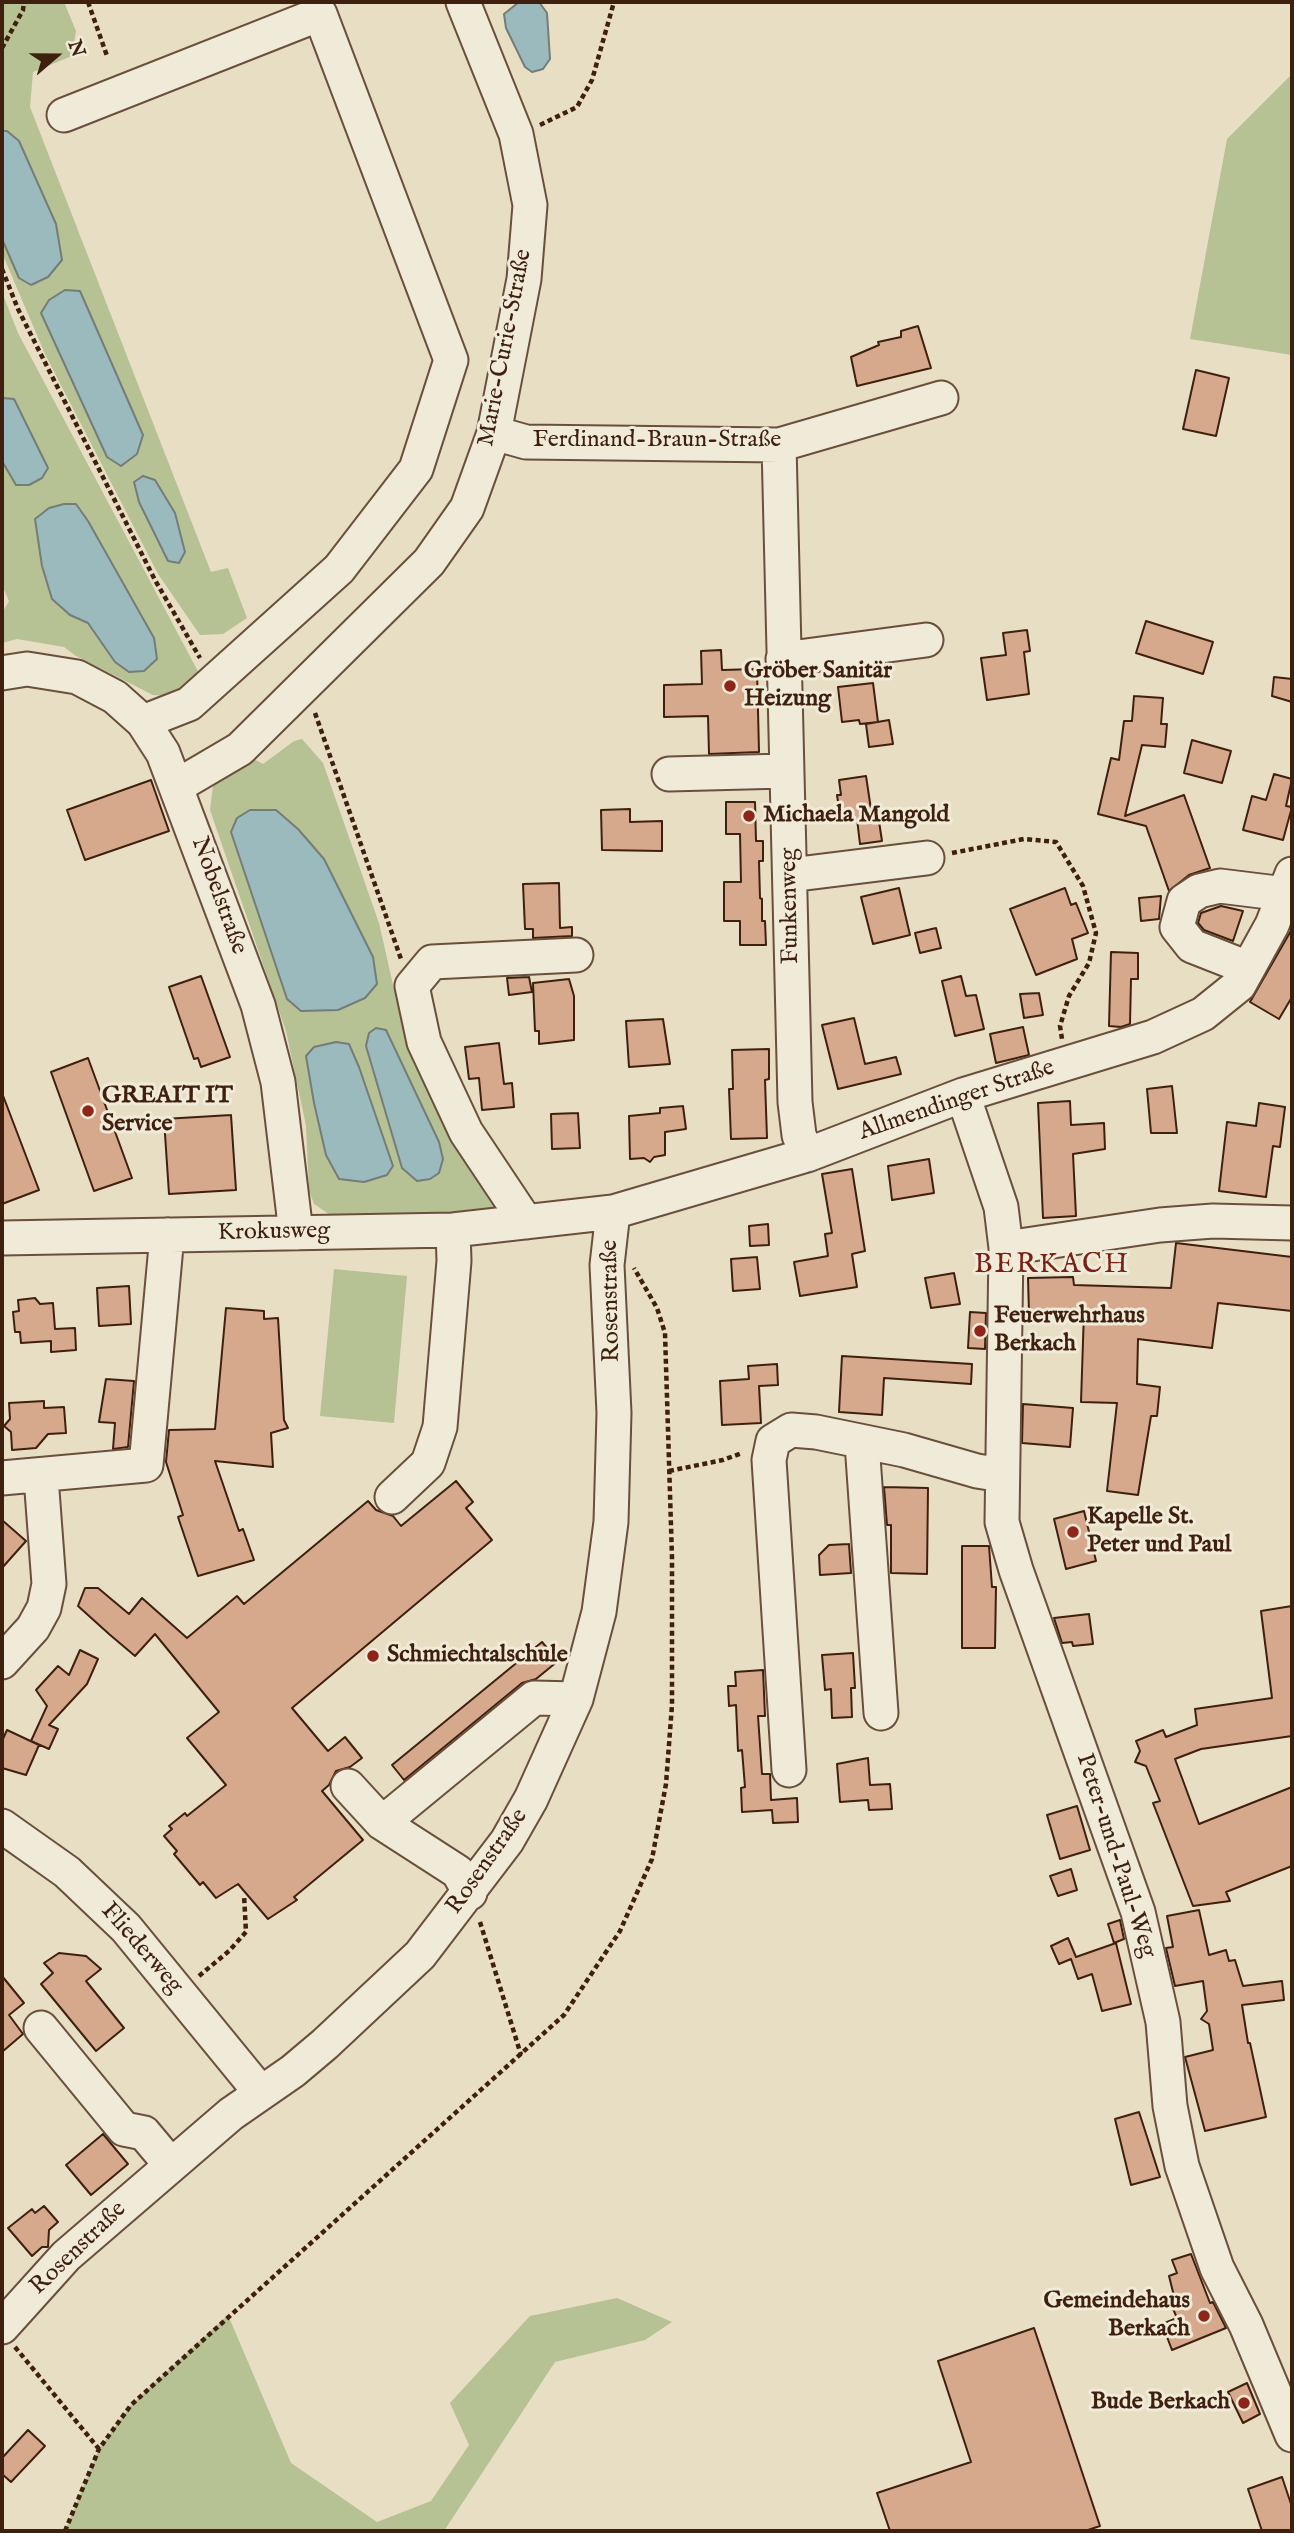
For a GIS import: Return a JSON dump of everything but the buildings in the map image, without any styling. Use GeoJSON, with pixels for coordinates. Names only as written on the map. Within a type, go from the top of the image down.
{"type":"FeatureCollection","features":[{"type":"Feature","properties":{"kind":"street","name":"Marie-Curie-Straße"},"geometry":{"type":"LineString","coordinates":[[177,786],[240,748],[429,562],[467,508],[494,433],[524,279],[530,205],[516,134],[463,2]]}},
{"type":"Feature","properties":{"kind":"street"},"geometry":{"type":"LineString","coordinates":[[64,115],[320,14],[452,360],[416,469],[339,569],[189,704],[143,722]]}},
{"type":"Feature","properties":{"kind":"street","name":"Ferdinand-Braun-Straße"},"geometry":{"type":"LineString","coordinates":[[494,433],[526,442],[779,445],[942,398]]}},
{"type":"Feature","properties":{"kind":"street","name":"Funkenweg"},"geometry":{"type":"LineString","coordinates":[[779,445],[795,1102],[800,1135],[807,1155]]}},
{"type":"Feature","properties":{"kind":"street"},"geometry":{"type":"LineString","coordinates":[[783,659],[926,640]]}},
{"type":"Feature","properties":{"kind":"street","name":"Nobelstraße"},"geometry":{"type":"LineString","coordinates":[[2,673],[27,669],[77,677],[115,697],[143,722],[163,753],[258,1005],[278,1082],[296,1233]]}},
{"type":"Feature","properties":{"kind":"street"},"geometry":{"type":"LineString","coordinates":[[669,774],[785,771]]}},
{"type":"Feature","properties":{"kind":"street"},"geometry":{"type":"LineString","coordinates":[[790,875],[927,858]]}},
{"type":"Feature","properties":{"kind":"street"},"geometry":{"type":"LineString","coordinates":[[1248,968],[1192,946],[1177,928],[1184,901],[1199,891],[1220,886],[1289,884]]}},
{"type":"Feature","properties":{"kind":"street","name":"Allmendinger Straße"},"geometry":{"type":"LineString","coordinates":[[536,1221],[613,1212],[807,1155],[963,1095],[1153,1037],[1203,1014],[1239,985],[1289,884]]}},
{"type":"Feature","properties":{"kind":"street"},"geometry":{"type":"LineString","coordinates":[[536,1221],[466,1132],[424,1042],[412,986],[432,962],[576,956]]}},
{"type":"Feature","properties":{"kind":"street","name":"Peter-und-Paul-Weg"},"geometry":{"type":"LineString","coordinates":[[963,1095],[1002,1207],[1006,1248],[1002,1522],[1016,1570],[1138,1912],[1163,2022],[1170,2106],[1182,2166],[1217,2268],[1246,2325],[1292,2435]]}},
{"type":"Feature","properties":{"kind":"street","name":"Rosenstraße"},"geometry":{"type":"LineString","coordinates":[[6,2335],[66,2256],[79,2229],[170,2164],[325,2044],[420,1955],[508,1841],[531,1799],[576,1699],[599,1612],[611,1522],[614,1413],[607,1265],[613,1212]]}},
{"type":"Feature","properties":{"kind":"street","name":"Krokusweg"},"geometry":{"type":"LineString","coordinates":[[2,1238],[453,1230],[536,1221]]}},
{"type":"Feature","properties":{"kind":"street"},"geometry":{"type":"LineString","coordinates":[[1006,1248],[1160,1225],[1213,1221],[1292,1223]]}},
{"type":"Feature","properties":{"kind":"street"},"geometry":{"type":"LineString","coordinates":[[392,1496],[428,1463],[440,1427],[454,1261],[453,1230]]}},
{"type":"Feature","properties":{"kind":"street"},"geometry":{"type":"LineString","coordinates":[[2,1478],[41,1477],[146,1465],[167,1235]]}},
{"type":"Feature","properties":{"kind":"street"},"geometry":{"type":"LineString","coordinates":[[789,1770],[769,1460],[773,1441],[791,1430],[904,1450],[977,1472],[1002,1475]]}},
{"type":"Feature","properties":{"kind":"street"},"geometry":{"type":"LineString","coordinates":[[862,1443],[881,1713]]}},
{"type":"Feature","properties":{"kind":"street"},"geometry":{"type":"LineString","coordinates":[[2,1662],[33,1628],[44,1608],[48,1584],[41,1477]]}},
{"type":"Feature","properties":{"kind":"street"},"geometry":{"type":"LineString","coordinates":[[382,1823],[534,1698],[576,1699]]}},
{"type":"Feature","properties":{"kind":"street"},"geometry":{"type":"LineString","coordinates":[[348,1786],[382,1823],[458,1872],[470,1893]]}},
{"type":"Feature","properties":{"kind":"street","name":"Fliederweg"},"geometry":{"type":"LineString","coordinates":[[2,1826],[67,1872],[126,1928],[261,2093]]}},
{"type":"Feature","properties":{"kind":"street"},"geometry":{"type":"LineString","coordinates":[[41,2028],[124,2129],[144,2133],[170,2164]]}},
{"type":"Feature","properties":{"kind":"path"},"geometry":{"type":"LineString","coordinates":[[2,48],[23,10],[24,2]]}},
{"type":"Feature","properties":{"kind":"path"},"geometry":{"type":"LineString","coordinates":[[88,2],[107,56]]}},
{"type":"Feature","properties":{"kind":"path"},"geometry":{"type":"LineString","coordinates":[[516,134],[576,107],[592,80],[614,2]]}},
{"type":"Feature","properties":{"kind":"path"},"geometry":{"type":"LineString","coordinates":[[2,269],[18,309],[155,580],[215,683]]}},
{"type":"Feature","properties":{"kind":"path"},"geometry":{"type":"LineString","coordinates":[[304,686],[412,986]]}},
{"type":"Feature","properties":{"kind":"path"},"geometry":{"type":"LineString","coordinates":[[927,858],[1024,839],[1056,842],[1083,886],[1096,933],[1088,963],[1069,996],[1060,1027],[1066,1063]]}},
{"type":"Feature","properties":{"kind":"path"},"geometry":{"type":"LineString","coordinates":[[65,2531],[99,2449],[131,2405],[564,2015],[613,1942],[652,1858],[666,1784],[672,1705],[665,1333],[657,1308],[637,1268],[626,1267]]}},
{"type":"Feature","properties":{"kind":"path"},"geometry":{"type":"LineString","coordinates":[[669,1471],[723,1460],[773,1441]]}},
{"type":"Feature","properties":{"kind":"path"},"geometry":{"type":"LineString","coordinates":[[470,1893],[521,2055]]}},
{"type":"Feature","properties":{"kind":"path"},"geometry":{"type":"LineString","coordinates":[[179,1992],[229,1951],[246,1932],[244,1895]]}},
{"type":"Feature","properties":{"kind":"path"},"geometry":{"type":"LineString","coordinates":[[6,2335],[99,2449]]}},
{"type":"Feature","properties":{"kind":"green space"},"geometry":{"type":"Polygon","coordinates":[[[2,2],[64,2],[76,31],[72,56],[33,72],[30,107],[211,572],[228,568],[247,618],[223,634],[200,635],[158,574],[45,354],[2,253],[2,2]]]}},
{"type":"Feature","properties":{"kind":"green space"},"geometry":{"type":"Polygon","coordinates":[[[1292,74],[1292,355],[1190,339],[1227,139],[1292,74]]]}},
{"type":"Feature","properties":{"kind":"green space"},"geometry":{"type":"Polygon","coordinates":[[[2,292],[18,333],[201,677],[191,686],[169,696],[153,695],[76,656],[64,647],[17,639],[2,643],[2,613],[9,601],[2,585],[2,292]]]}},
{"type":"Feature","properties":{"kind":"green space"},"geometry":{"type":"Polygon","coordinates":[[[302,739],[323,763],[379,923],[401,1020],[440,1101],[498,1202],[494,1210],[485,1216],[339,1221],[314,1204],[309,1190],[306,1126],[286,1031],[210,810],[213,786],[252,758],[263,764],[294,741],[302,739]]]}},
{"type":"Feature","properties":{"kind":"green space"},"geometry":{"type":"Polygon","coordinates":[[[334,1269],[407,1276],[394,1423],[320,1416],[334,1269]]]}},
{"type":"Feature","properties":{"kind":"green space"},"geometry":{"type":"Polygon","coordinates":[[[617,2298],[672,2322],[645,2340],[555,2362],[444,2531],[65,2531],[99,2449],[131,2405],[228,2315],[291,2463],[377,2522],[431,2501],[469,2445],[450,2403],[530,2316],[617,2298]]]}},
{"type":"Feature","properties":{"kind":"water"},"geometry":{"type":"Polygon","coordinates":[[[519,2],[539,2],[547,13],[550,59],[543,69],[532,72],[525,67],[506,28],[504,14],[519,2]]]}},
{"type":"Feature","properties":{"kind":"water"},"geometry":{"type":"Polygon","coordinates":[[[2,131],[7,131],[19,141],[56,224],[62,260],[48,277],[31,285],[19,278],[2,239],[2,131]]]}},
{"type":"Feature","properties":{"kind":"water"},"geometry":{"type":"Polygon","coordinates":[[[65,290],[80,291],[143,435],[137,454],[121,466],[107,457],[41,313],[49,300],[65,290]]]}},
{"type":"Feature","properties":{"kind":"water"},"geometry":{"type":"Polygon","coordinates":[[[2,398],[14,399],[48,468],[42,478],[29,485],[16,485],[2,461],[2,398]]]}},
{"type":"Feature","properties":{"kind":"water"},"geometry":{"type":"Polygon","coordinates":[[[143,476],[155,480],[175,513],[185,552],[179,563],[168,561],[139,502],[134,482],[143,476]]]}},
{"type":"Feature","properties":{"kind":"water"},"geometry":{"type":"Polygon","coordinates":[[[76,504],[88,521],[154,638],[157,659],[144,671],[129,672],[115,662],[88,623],[70,615],[52,599],[42,566],[35,519],[49,508],[76,504]]]}},
{"type":"Feature","properties":{"kind":"water"},"geometry":{"type":"Polygon","coordinates":[[[250,810],[276,810],[298,829],[324,859],[373,957],[377,984],[365,998],[338,1010],[301,1011],[287,999],[231,832],[237,818],[250,810]]]}},
{"type":"Feature","properties":{"kind":"water"},"geometry":{"type":"Polygon","coordinates":[[[376,1028],[386,1030],[439,1142],[443,1159],[439,1173],[430,1179],[417,1181],[402,1168],[366,1046],[369,1033],[376,1028]]]}},
{"type":"Feature","properties":{"kind":"water"},"geometry":{"type":"Polygon","coordinates":[[[336,1042],[349,1044],[393,1166],[387,1175],[364,1182],[339,1179],[326,1155],[314,1103],[306,1056],[314,1047],[336,1042]]]}},
{"type":"Feature","properties":{"kind":"place","name":"Gröber Sanitär Heizung"},"geometry":{"type":"Point","coordinates":[730,686]}},
{"type":"Feature","properties":{"kind":"place","name":"Michaela Mangold"},"geometry":{"type":"Point","coordinates":[749,816]}},
{"type":"Feature","properties":{"kind":"place","name":"GREAIT IT Service"},"geometry":{"type":"Point","coordinates":[88,1111]}},
{"type":"Feature","properties":{"kind":"place","name":"Feuerwehrhaus Berkach"},"geometry":{"type":"Point","coordinates":[980,1331]}},
{"type":"Feature","properties":{"kind":"place","name":"Kapelle St. Peter und Paul"},"geometry":{"type":"Point","coordinates":[1073,1532]}},
{"type":"Feature","properties":{"kind":"place","name":"Schmiechtalschule"},"geometry":{"type":"Point","coordinates":[373,1656]}},
{"type":"Feature","properties":{"kind":"place","name":"Gemeindehaus Berkach"},"geometry":{"type":"Point","coordinates":[1204,2316]}},
{"type":"Feature","properties":{"kind":"place","name":"Bude Berkach"},"geometry":{"type":"Point","coordinates":[1244,2403]}},
{"type":"Feature","properties":{"kind":"district","name":"BERKACH"},"geometry":{"type":"Point","coordinates":[1052,1266]}}]}
